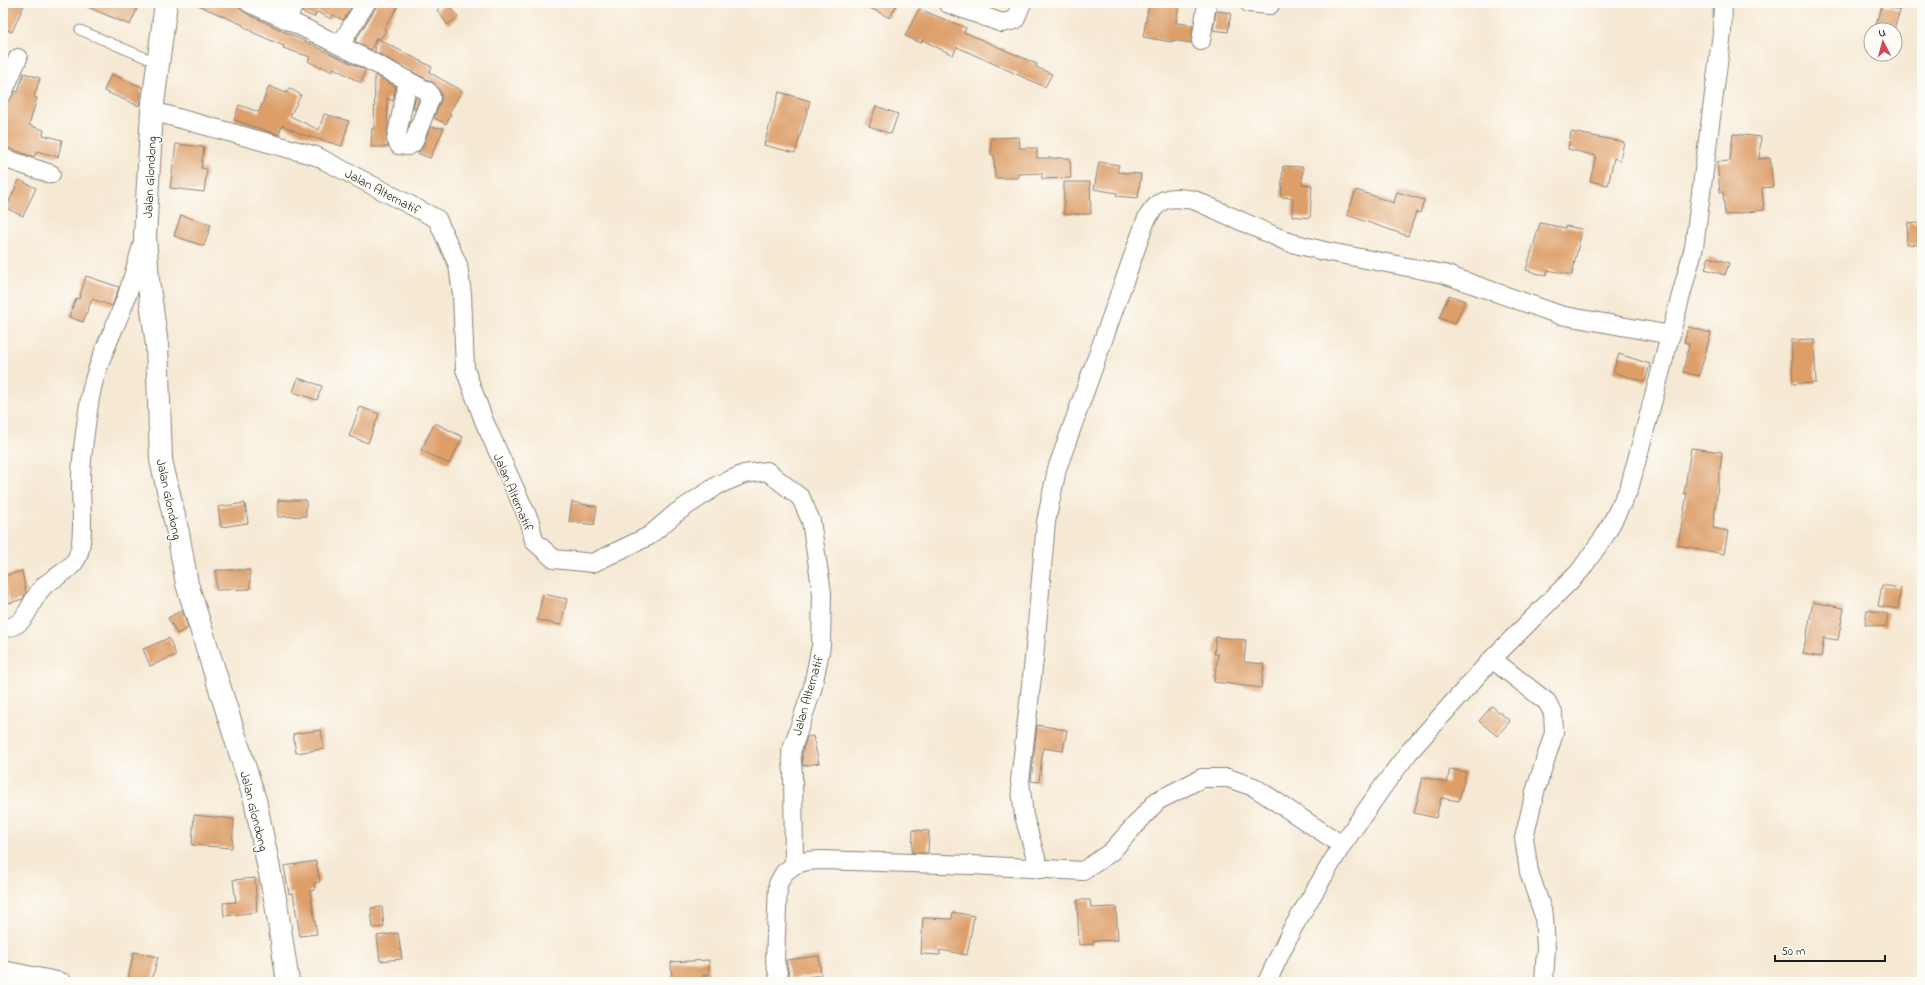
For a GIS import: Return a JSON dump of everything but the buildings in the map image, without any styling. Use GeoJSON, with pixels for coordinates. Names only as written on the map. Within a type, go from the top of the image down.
{"type":"FeatureCollection","features":[{"type":"Feature","properties":{"kind":"main road","name":"Jalan Glondong"},"geometry":{"type":"LineString","coordinates":[[166,3],[152,111],[145,236],[148,280],[157,345],[161,460],[178,532],[187,584],[255,800],[276,903],[288,982]]}},
{"type":"Feature","properties":{"kind":"street"},"geometry":{"type":"LineString","coordinates":[[249,3],[340,45],[408,81]]}},
{"type":"Feature","properties":{"kind":"street"},"geometry":{"type":"LineString","coordinates":[[286,19],[295,3]]}},
{"type":"Feature","properties":{"kind":"street"},"geometry":{"type":"LineString","coordinates":[[340,45],[366,3]]}},
{"type":"Feature","properties":{"kind":"street"},"geometry":{"type":"LineString","coordinates":[[947,3],[1002,23],[1015,20],[1022,3]]}},
{"type":"Feature","properties":{"kind":"street"},"geometry":{"type":"LineString","coordinates":[[1201,41],[1207,3]]}},
{"type":"Feature","properties":{"kind":"street"},"geometry":{"type":"LineString","coordinates":[[1249,3],[1270,6]]}},
{"type":"Feature","properties":{"kind":"street"},"geometry":{"type":"LineString","coordinates":[[1267,982],[1292,931],[1342,845],[1409,752],[1492,659],[1580,571],[1606,534],[1629,489],[1694,247],[1722,33],[1723,3]]}},
{"type":"Feature","properties":{"kind":"street"},"geometry":{"type":"LineString","coordinates":[[3,93],[18,58]]}},
{"type":"Feature","properties":{"kind":"street","name":"Jalan Alternatif"},"geometry":{"type":"LineString","coordinates":[[152,111],[316,156],[437,220],[458,265],[462,294],[465,369],[484,421],[530,522],[534,540],[554,559],[593,563],[649,536],[676,513],[718,485],[744,474],[767,471],[801,498],[811,521],[822,593],[821,646],[812,690],[791,752],[793,773],[794,866]]}},
{"type":"Feature","properties":{"kind":"street"},"geometry":{"type":"LineString","coordinates":[[3,158],[51,174]]}},
{"type":"Feature","properties":{"kind":"street"},"geometry":{"type":"LineString","coordinates":[[1039,869],[1024,816],[1020,781],[1034,659],[1046,522],[1058,469],[1146,220],[1155,205],[1165,199],[1179,198],[1194,200],[1288,242],[1324,251],[1444,274],[1560,315],[1671,335]]}},
{"type":"Feature","properties":{"kind":"street"},"geometry":{"type":"LineString","coordinates":[[3,628],[10,628],[27,615],[34,599],[44,586],[70,567],[77,557],[81,536],[81,476],[90,396],[102,356],[125,301],[145,236]]}},
{"type":"Feature","properties":{"kind":"street"},"geometry":{"type":"LineString","coordinates":[[1492,659],[1547,702],[1553,713],[1555,723],[1554,733],[1535,792],[1524,838],[1529,872],[1544,916],[1546,947],[1544,982]]}},
{"type":"Feature","properties":{"kind":"street"},"geometry":{"type":"LineString","coordinates":[[780,982],[775,961],[778,884],[784,873],[794,866],[807,861],[821,860],[1083,871],[1111,852],[1157,801],[1202,778],[1228,778],[1254,787],[1342,845]]}},
{"type":"Feature","properties":{"kind":"street"},"geometry":{"type":"LineString","coordinates":[[3,970],[62,982]]}},
{"type":"Feature","properties":{"kind":"lane"},"geometry":{"type":"LineString","coordinates":[[80,30],[158,63]]}}]}
